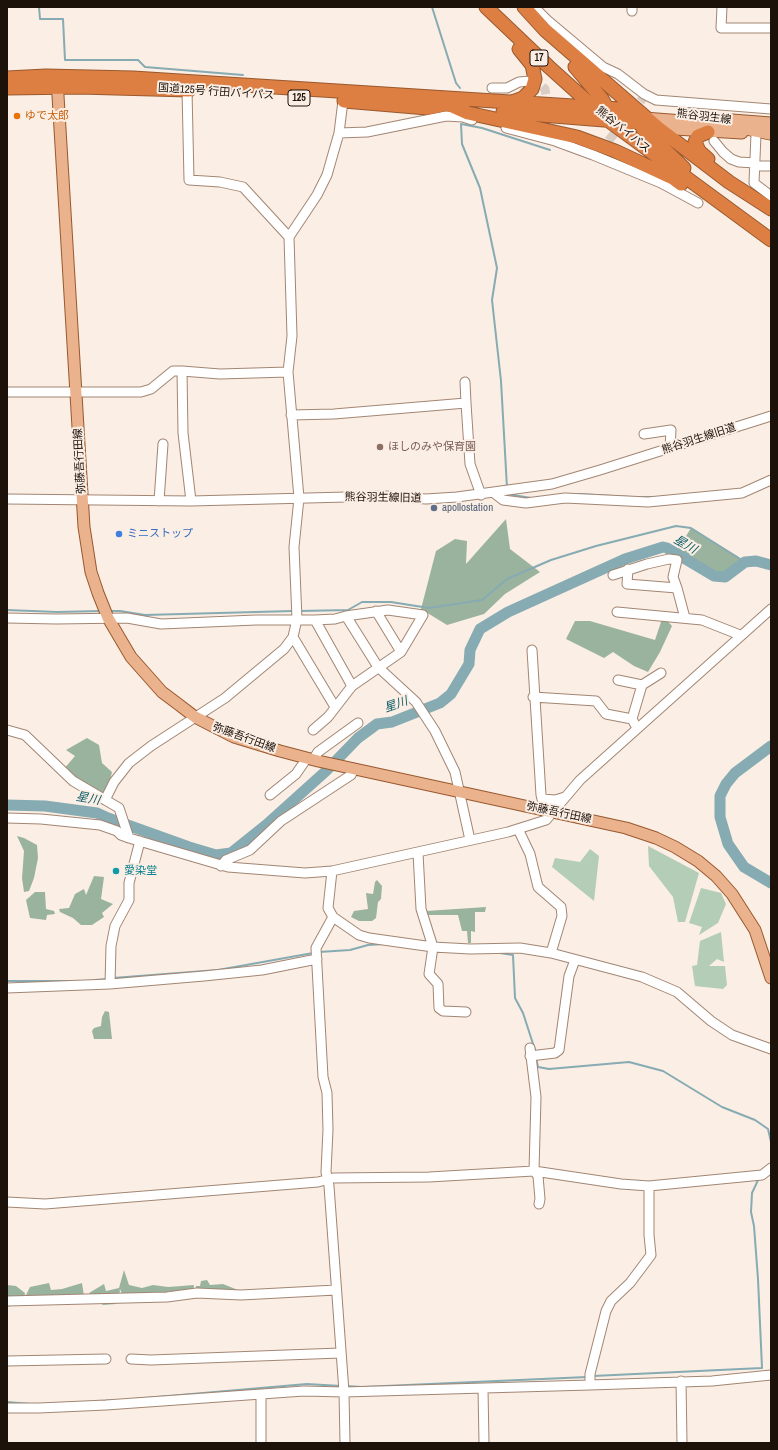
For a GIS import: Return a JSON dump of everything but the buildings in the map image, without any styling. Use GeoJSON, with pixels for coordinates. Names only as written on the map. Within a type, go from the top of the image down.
{"type":"FeatureCollection","features":[{"type":"Feature","properties":{"kind":"highway","name":"熊谷バイパス"},"geometry":{"type":"LineString","coordinates":[[486,7],[594,107]]}},
{"type":"Feature","properties":{"kind":"highway","name":"17"},"geometry":{"type":"LineString","coordinates":[[524,7],[545,30],[644,116]]}},
{"type":"Feature","properties":{"kind":"highway"},"geometry":{"type":"LineString","coordinates":[[498,19],[512,42],[526,55],[535,72],[532,90],[523,98],[506,103]]}},
{"type":"Feature","properties":{"kind":"highway","name":"熊谷バイパス"},"geometry":{"type":"LineString","coordinates":[[545,30],[557,49],[586,79],[608,114],[693,184],[771,240]]}},
{"type":"Feature","properties":{"kind":"highway","name":"国道125号 行田バイパス"},"geometry":{"type":"LineString","coordinates":[[7,78],[427,108],[448,104]]}},
{"type":"Feature","properties":{"kind":"highway","name":"国道125号 行田バイパス"},"geometry":{"type":"LineString","coordinates":[[7,88],[57,81],[141,78],[506,103],[594,107],[608,114]]}},
{"type":"Feature","properties":{"kind":"highway","name":"国道125号 行田バイパス"},"geometry":{"type":"LineString","coordinates":[[432,97],[448,104],[526,115],[608,114],[644,116],[658,128]]}},
{"type":"Feature","properties":{"kind":"highway"},"geometry":{"type":"LineString","coordinates":[[448,104],[468,113],[577,137],[615,151],[666,175],[695,194],[713,198]]}},
{"type":"Feature","properties":{"kind":"highway"},"geometry":{"type":"LineString","coordinates":[[644,116],[643,128],[684,169],[693,184]]}},
{"type":"Feature","properties":{"kind":"highway","name":"熊谷バイパス"},"geometry":{"type":"LineString","coordinates":[[658,128],[730,182],[771,209]]}},
{"type":"Feature","properties":{"kind":"highway"},"geometry":{"type":"LineString","coordinates":[[711,136],[698,136],[695,142],[696,146],[699,151],[719,167],[730,182]]}},
{"type":"Feature","properties":{"kind":"main road","name":"弥藤吾行田線"},"geometry":{"type":"LineString","coordinates":[[57,81],[84,527],[91,572],[108,618],[131,657],[162,692],[195,717],[234,737],[313,759],[626,828],[650,836],[675,847],[698,861],[716,876],[744,911],[755,930],[771,978]]}},
{"type":"Feature","properties":{"kind":"main road"},"geometry":{"type":"LineString","coordinates":[[644,116],[771,130]]}},
{"type":"Feature","properties":{"kind":"main road","name":"熊谷羽生線"},"geometry":{"type":"LineString","coordinates":[[658,128],[711,136],[756,134],[771,130]]}},
{"type":"Feature","properties":{"kind":"street"},"geometry":{"type":"LineString","coordinates":[[534,7],[547,20],[603,67],[643,98],[655,104],[739,110],[757,108],[771,109]]}},
{"type":"Feature","properties":{"kind":"street"},"geometry":{"type":"LineString","coordinates":[[722,7],[721,28],[771,28]]}},
{"type":"Feature","properties":{"kind":"street"},"geometry":{"type":"LineString","coordinates":[[492,88],[507,88],[519,82],[530,81]]}},
{"type":"Feature","properties":{"kind":"street"},"geometry":{"type":"LineString","coordinates":[[187,90],[189,180],[220,182],[243,187],[289,237]]}},
{"type":"Feature","properties":{"kind":"street"},"geometry":{"type":"LineString","coordinates":[[105,800],[114,782],[129,764],[151,746],[225,698],[284,649],[293,637],[297,619],[294,547],[299,498],[290,415],[288,372],[292,336],[289,237],[317,194],[327,175],[339,133],[343,101]]}},
{"type":"Feature","properties":{"kind":"street"},"geometry":{"type":"LineString","coordinates":[[339,133],[367,132],[446,116],[463,117],[555,141],[640,173],[678,191],[698,203]]}},
{"type":"Feature","properties":{"kind":"street"},"geometry":{"type":"LineString","coordinates":[[756,134],[754,183],[771,196]]}},
{"type":"Feature","properties":{"kind":"street"},"geometry":{"type":"LineString","coordinates":[[711,136],[723,152],[731,159],[739,162],[771,166]]}},
{"type":"Feature","properties":{"kind":"street"},"geometry":{"type":"LineString","coordinates":[[182,370],[183,433],[191,501]]}},
{"type":"Feature","properties":{"kind":"street"},"geometry":{"type":"LineString","coordinates":[[7,392],[141,392],[151,389],[173,371],[182,370],[220,374],[288,372]]}},
{"type":"Feature","properties":{"kind":"street"},"geometry":{"type":"LineString","coordinates":[[465,382],[470,464],[481,495]]}},
{"type":"Feature","properties":{"kind":"street"},"geometry":{"type":"LineString","coordinates":[[290,415],[334,414],[466,403]]}},
{"type":"Feature","properties":{"kind":"street","name":"熊谷羽生線旧道"},"geometry":{"type":"LineString","coordinates":[[7,499],[191,501],[386,496],[426,499],[481,495],[552,484],[771,416]]}},
{"type":"Feature","properties":{"kind":"street"},"geometry":{"type":"LineString","coordinates":[[644,434],[670,430],[670,448]]}},
{"type":"Feature","properties":{"kind":"street"},"geometry":{"type":"LineString","coordinates":[[159,501],[163,444]]}},
{"type":"Feature","properties":{"kind":"street"},"geometry":{"type":"LineString","coordinates":[[503,492],[503,500],[526,503],[564,498],[648,502],[742,493],[771,480]]}},
{"type":"Feature","properties":{"kind":"street"},"geometry":{"type":"LineString","coordinates":[[613,575],[628,569],[669,559],[677,560],[673,577],[685,618]]}},
{"type":"Feature","properties":{"kind":"street"},"geometry":{"type":"LineString","coordinates":[[628,569],[626,584],[677,588]]}},
{"type":"Feature","properties":{"kind":"street"},"geometry":{"type":"LineString","coordinates":[[7,818],[41,819],[100,825],[140,841],[222,866],[305,874],[332,871],[418,853],[518,829],[546,820],[580,780],[740,635],[771,609]]}},
{"type":"Feature","properties":{"kind":"street"},"geometry":{"type":"LineString","coordinates":[[7,618],[128,618],[162,624],[335,619],[388,610],[423,615],[401,652],[352,686],[328,717],[313,730]]}},
{"type":"Feature","properties":{"kind":"street"},"geometry":{"type":"LineString","coordinates":[[376,611],[401,652]]}},
{"type":"Feature","properties":{"kind":"street"},"geometry":{"type":"LineString","coordinates":[[617,612],[702,620],[740,635]]}},
{"type":"Feature","properties":{"kind":"street"},"geometry":{"type":"LineString","coordinates":[[346,616],[378,667],[416,702],[435,731],[455,772],[470,840]]}},
{"type":"Feature","properties":{"kind":"street"},"geometry":{"type":"LineString","coordinates":[[315,620],[352,686]]}},
{"type":"Feature","properties":{"kind":"street"},"geometry":{"type":"LineString","coordinates":[[293,637],[335,708]]}},
{"type":"Feature","properties":{"kind":"street"},"geometry":{"type":"LineString","coordinates":[[532,650],[542,799],[555,800],[565,797]]}},
{"type":"Feature","properties":{"kind":"street"},"geometry":{"type":"LineString","coordinates":[[637,728],[632,719],[642,686],[661,673]]}},
{"type":"Feature","properties":{"kind":"street"},"geometry":{"type":"LineString","coordinates":[[618,680],[642,686]]}},
{"type":"Feature","properties":{"kind":"street"},"geometry":{"type":"LineString","coordinates":[[534,697],[596,700],[606,714],[632,719]]}},
{"type":"Feature","properties":{"kind":"street"},"geometry":{"type":"LineString","coordinates":[[270,795],[313,759],[318,752],[358,723]]}},
{"type":"Feature","properties":{"kind":"street"},"geometry":{"type":"LineString","coordinates":[[7,730],[25,735],[43,750],[73,781],[119,808],[129,837]]}},
{"type":"Feature","properties":{"kind":"street"},"geometry":{"type":"LineString","coordinates":[[222,866],[226,860],[250,850],[281,821],[351,775],[352,768]]}},
{"type":"Feature","properties":{"kind":"street"},"geometry":{"type":"LineString","coordinates":[[518,829],[530,854],[538,887],[561,907],[562,916],[551,953]]}},
{"type":"Feature","properties":{"kind":"street"},"geometry":{"type":"LineString","coordinates":[[110,984],[111,946],[115,926],[129,900],[129,883],[140,841]]}},
{"type":"Feature","properties":{"kind":"street"},"geometry":{"type":"LineString","coordinates":[[418,853],[421,909],[433,947],[429,974],[438,984],[439,1008],[443,1011],[466,1012]]}},
{"type":"Feature","properties":{"kind":"street"},"geometry":{"type":"LineString","coordinates":[[332,871],[328,908],[333,917],[359,934],[369,938],[433,947],[470,949],[520,948],[551,953],[642,977],[677,992],[711,1021],[732,1035],[771,1049]]}},
{"type":"Feature","properties":{"kind":"street"},"geometry":{"type":"LineString","coordinates":[[333,917],[316,948],[323,1077],[327,1093],[328,1180],[344,1392],[345,1443]]}},
{"type":"Feature","properties":{"kind":"street"},"geometry":{"type":"LineString","coordinates":[[7,988],[110,984],[262,970],[317,959]]}},
{"type":"Feature","properties":{"kind":"street"},"geometry":{"type":"LineString","coordinates":[[538,1204],[540,1199],[538,1176],[534,1171],[536,1097],[534,1071],[530,1052],[555,1053],[559,1050],[570,976],[575,960]]}},
{"type":"Feature","properties":{"kind":"street"},"geometry":{"type":"LineString","coordinates":[[7,1202],[45,1204],[328,1180],[333,1178],[429,1177],[534,1171],[621,1184],[649,1186],[762,1175],[771,1168]]}},
{"type":"Feature","properties":{"kind":"street"},"geometry":{"type":"LineString","coordinates":[[590,1385],[590,1374],[606,1311],[611,1301],[630,1282],[651,1255],[649,1235],[649,1186]]}},
{"type":"Feature","properties":{"kind":"street"},"geometry":{"type":"LineString","coordinates":[[7,1301],[167,1297],[197,1293],[241,1295],[336,1290]]}},
{"type":"Feature","properties":{"kind":"street"},"geometry":{"type":"LineString","coordinates":[[131,1359],[151,1360],[340,1353]]}},
{"type":"Feature","properties":{"kind":"street"},"geometry":{"type":"LineString","coordinates":[[7,1361],[106,1359]]}},
{"type":"Feature","properties":{"kind":"street"},"geometry":{"type":"LineString","coordinates":[[7,1408],[39,1408],[261,1395],[304,1391],[344,1392],[590,1385],[712,1380],[771,1375]]}},
{"type":"Feature","properties":{"kind":"street"},"geometry":{"type":"LineString","coordinates":[[681,1381],[682,1443]]}},
{"type":"Feature","properties":{"kind":"street"},"geometry":{"type":"LineString","coordinates":[[483,1388],[484,1443]]}},
{"type":"Feature","properties":{"kind":"street"},"geometry":{"type":"LineString","coordinates":[[261,1395],[261,1443]]}},
{"type":"Feature","properties":{"kind":"green space"},"geometry":{"type":"Polygon","coordinates":[[[506,519],[510,549],[540,572],[505,594],[484,614],[447,625],[421,609],[436,551],[455,539],[467,541],[466,564],[506,519]]]}},
{"type":"Feature","properties":{"kind":"green space"},"geometry":{"type":"Polygon","coordinates":[[[691,528],[745,562],[725,577],[714,576],[675,554],[691,528]]]}},
{"type":"Feature","properties":{"kind":"green space"},"geometry":{"type":"Polygon","coordinates":[[[663,616],[672,626],[660,652],[648,672],[634,666],[613,652],[604,658],[566,639],[575,621],[590,621],[655,640],[663,616]]]}},
{"type":"Feature","properties":{"kind":"green space"},"geometry":{"type":"Polygon","coordinates":[[[87,738],[99,745],[102,763],[112,772],[106,798],[63,770],[75,756],[66,750],[87,738]]]}},
{"type":"Feature","properties":{"kind":"green space"},"geometry":{"type":"Polygon","coordinates":[[[17,836],[37,845],[38,858],[34,878],[29,891],[24,892],[22,878],[24,851],[17,836]]]}},
{"type":"Feature","properties":{"kind":"green space"},"geometry":{"type":"Polygon","coordinates":[[[648,846],[699,873],[685,922],[678,922],[673,897],[649,866],[648,846]]]}},
{"type":"Feature","properties":{"kind":"green space"},"geometry":{"type":"Polygon","coordinates":[[[590,849],[599,856],[594,901],[552,867],[555,858],[580,862],[590,849]]]}},
{"type":"Feature","properties":{"kind":"green space"},"geometry":{"type":"Polygon","coordinates":[[[94,876],[104,877],[101,899],[113,904],[102,913],[104,917],[92,925],[81,925],[73,918],[60,912],[59,909],[69,908],[75,894],[84,889],[86,895],[94,876]]]}},
{"type":"Feature","properties":{"kind":"green space"},"geometry":{"type":"Polygon","coordinates":[[[377,880],[382,886],[381,899],[378,902],[376,918],[372,921],[359,921],[351,917],[354,911],[368,909],[366,893],[373,894],[375,882],[377,880]]]}},
{"type":"Feature","properties":{"kind":"green space"},"geometry":{"type":"Polygon","coordinates":[[[701,888],[721,893],[726,904],[718,923],[699,935],[702,927],[689,923],[701,888]]]}},
{"type":"Feature","properties":{"kind":"green space"},"geometry":{"type":"Polygon","coordinates":[[[35,892],[45,892],[46,909],[54,911],[55,914],[47,915],[46,920],[30,918],[26,900],[35,892]]]}},
{"type":"Feature","properties":{"kind":"green space"},"geometry":{"type":"Polygon","coordinates":[[[486,907],[485,912],[475,912],[475,932],[471,931],[471,943],[468,943],[467,931],[462,931],[458,915],[427,915],[426,911],[486,907]]]}},
{"type":"Feature","properties":{"kind":"green space"},"geometry":{"type":"Polygon","coordinates":[[[721,932],[724,962],[717,959],[709,966],[725,966],[727,985],[723,989],[695,986],[692,966],[697,965],[700,941],[721,932]]]}},
{"type":"Feature","properties":{"kind":"green space"},"geometry":{"type":"Polygon","coordinates":[[[105,1011],[109,1012],[112,1039],[94,1039],[92,1031],[94,1028],[101,1026],[102,1017],[105,1011]]]}},
{"type":"Feature","properties":{"kind":"green space"},"geometry":{"type":"Polygon","coordinates":[[[124,1270],[129,1285],[142,1288],[153,1285],[168,1287],[194,1285],[193,1294],[168,1291],[167,1297],[122,1294],[120,1289],[119,1298],[116,1304],[103,1305],[89,1293],[104,1284],[106,1291],[119,1288],[124,1270]]]}},
{"type":"Feature","properties":{"kind":"green space"},"geometry":{"type":"Polygon","coordinates":[[[207,1280],[210,1285],[223,1284],[238,1290],[196,1290],[196,1286],[200,1286],[201,1281],[207,1280]]]}},
{"type":"Feature","properties":{"kind":"green space"},"geometry":{"type":"Polygon","coordinates":[[[49,1283],[51,1290],[62,1289],[82,1283],[84,1296],[49,1300],[40,1295],[35,1300],[28,1301],[26,1295],[30,1287],[49,1283]]]}},
{"type":"Feature","properties":{"kind":"green space"},"geometry":{"type":"Polygon","coordinates":[[[7,1285],[16,1286],[25,1293],[24,1302],[7,1307],[7,1285]]]}},
{"type":"Feature","properties":{"kind":"waterway"},"geometry":{"type":"LineString","coordinates":[[39,7],[40,19],[63,19],[65,60],[138,60],[145,67],[243,75]]}},
{"type":"Feature","properties":{"kind":"waterway"},"geometry":{"type":"LineString","coordinates":[[432,7],[456,83],[460,88]]}},
{"type":"Feature","properties":{"kind":"waterway"},"geometry":{"type":"LineString","coordinates":[[507,488],[501,381],[492,300],[497,268],[480,188],[462,144],[461,124],[482,128],[550,150]]}},
{"type":"Feature","properties":{"kind":"waterway"},"geometry":{"type":"LineString","coordinates":[[507,493],[531,498]]}},
{"type":"Feature","properties":{"kind":"waterway"},"geometry":{"type":"LineString","coordinates":[[579,494],[632,497]]}},
{"type":"Feature","properties":{"kind":"waterway"},"geometry":{"type":"LineString","coordinates":[[642,497],[658,497]]}},
{"type":"Feature","properties":{"kind":"waterway"},"geometry":{"type":"LineString","coordinates":[[300,611],[348,610],[362,602],[391,602],[429,608],[482,600],[507,579],[551,560],[596,546],[676,526],[691,528],[745,562]]}},
{"type":"Feature","properties":{"kind":"waterway","name":"星川"},"geometry":{"type":"LineString","coordinates":[[7,805],[45,806],[97,813],[189,847],[216,855],[231,853],[266,825],[326,771],[358,738],[377,724],[392,722],[440,703],[451,694],[469,664],[470,650],[480,629],[508,612],[625,559],[663,547],[714,576],[725,577],[745,562],[756,561],[771,565]]}},
{"type":"Feature","properties":{"kind":"waterway"},"geometry":{"type":"LineString","coordinates":[[7,610],[57,612],[102,611]]}},
{"type":"Feature","properties":{"kind":"waterway"},"geometry":{"type":"LineString","coordinates":[[110,611],[145,615],[293,611]]}},
{"type":"Feature","properties":{"kind":"waterway","name":"星川"},"geometry":{"type":"LineString","coordinates":[[771,746],[735,773],[726,784],[720,796],[720,817],[728,844],[744,867],[771,883]]}},
{"type":"Feature","properties":{"kind":"waterway"},"geometry":{"type":"LineString","coordinates":[[319,952],[350,950],[368,945],[384,944]]}},
{"type":"Feature","properties":{"kind":"waterway"},"geometry":{"type":"LineString","coordinates":[[113,978],[218,970],[313,953]]}},
{"type":"Feature","properties":{"kind":"waterway"},"geometry":{"type":"LineString","coordinates":[[500,953],[513,955],[515,998],[523,1013],[536,1053]]}},
{"type":"Feature","properties":{"kind":"waterway"},"geometry":{"type":"LineString","coordinates":[[95,980],[107,979]]}},
{"type":"Feature","properties":{"kind":"waterway"},"geometry":{"type":"LineString","coordinates":[[7,981],[71,981]]}},
{"type":"Feature","properties":{"kind":"waterway"},"geometry":{"type":"LineString","coordinates":[[536,1058],[538,1067],[549,1069],[629,1062],[663,1071],[722,1107],[755,1120],[768,1129],[771,1142]]}},
{"type":"Feature","properties":{"kind":"waterway"},"geometry":{"type":"LineString","coordinates":[[593,1376],[762,1368],[758,1279],[754,1226],[751,1212],[752,1193],[759,1178]]}},
{"type":"Feature","properties":{"kind":"waterway"},"geometry":{"type":"LineString","coordinates":[[346,1386],[362,1387],[587,1377]]}},
{"type":"Feature","properties":{"kind":"waterway"},"geometry":{"type":"LineString","coordinates":[[134,1399],[307,1384],[341,1386]]}},
{"type":"Feature","properties":{"kind":"waterway"},"geometry":{"type":"LineString","coordinates":[[98,1401],[118,1400]]}},
{"type":"Feature","properties":{"kind":"waterway"},"geometry":{"type":"LineString","coordinates":[[7,1402],[30,1404]]}},
{"type":"Feature","properties":{"kind":"tunnel"},"geometry":{"type":"LineString","coordinates":[[530,81],[542,86],[545,89],[553,136]]}},
{"type":"Feature","properties":{"kind":"tunnel"},"geometry":{"type":"LineString","coordinates":[[632,112],[643,98]]}},
{"type":"Feature","properties":{"kind":"tunnel"},"geometry":{"type":"LineString","coordinates":[[686,106],[714,141]]}},
{"type":"Feature","properties":{"kind":"tunnel"},"geometry":{"type":"LineString","coordinates":[[600,151],[622,124]]}},
{"type":"Feature","properties":{"kind":"place","name":"ゆで太郎"},"geometry":{"type":"Point","coordinates":[17,116]}},
{"type":"Feature","properties":{"kind":"place","name":"ほしのみや保育園"},"geometry":{"type":"Point","coordinates":[380,447]}},
{"type":"Feature","properties":{"kind":"place","name":"apollostation"},"geometry":{"type":"Point","coordinates":[434,508]}},
{"type":"Feature","properties":{"kind":"place","name":"ミニストップ"},"geometry":{"type":"Point","coordinates":[119,534]}},
{"type":"Feature","properties":{"kind":"place","name":"愛染堂"},"geometry":{"type":"Point","coordinates":[116,871]}}]}
